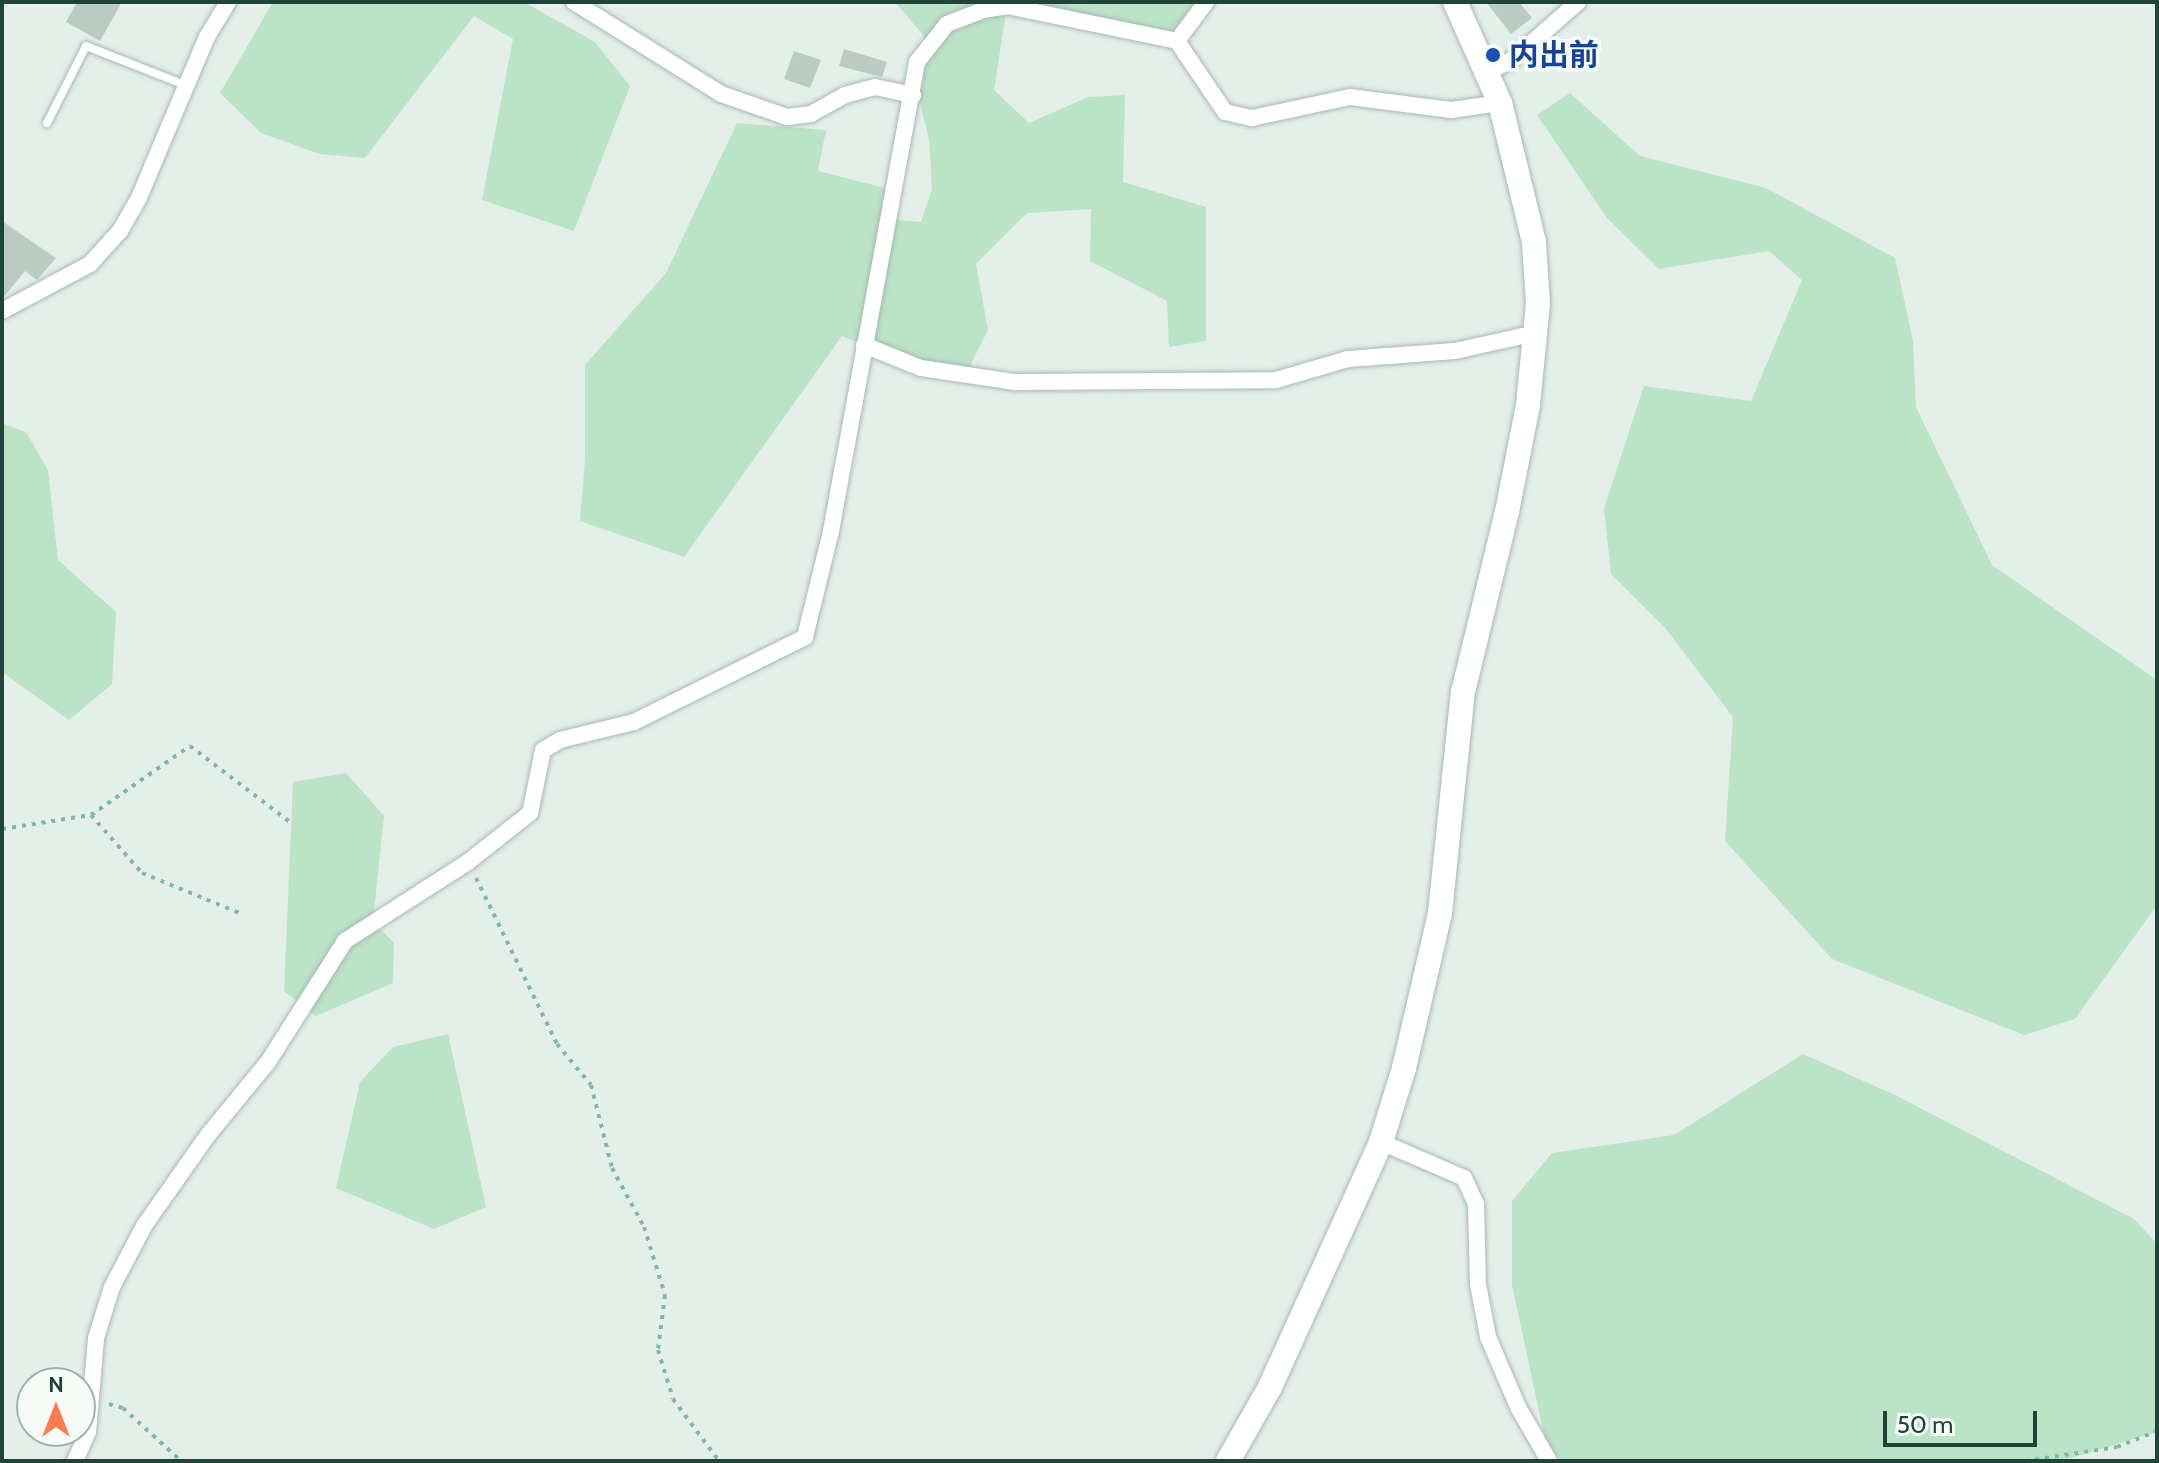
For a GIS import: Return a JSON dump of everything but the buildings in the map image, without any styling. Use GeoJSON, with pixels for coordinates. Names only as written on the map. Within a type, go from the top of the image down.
{"type":"FeatureCollection","features":[{"type":"Feature","properties":{"kind":"street"},"geometry":{"type":"LineString","coordinates":[[2,311],[90,264],[120,231],[138,200],[207,37],[228,2]]}},
{"type":"Feature","properties":{"kind":"street"},"geometry":{"type":"LineString","coordinates":[[574,2],[721,94],[787,117],[811,114],[845,95],[875,87],[913,95]]}},
{"type":"Feature","properties":{"kind":"street"},"geometry":{"type":"LineString","coordinates":[[1177,41],[1206,2]]}},
{"type":"Feature","properties":{"kind":"street"},"geometry":{"type":"LineString","coordinates":[[1228,1461],[1270,1387],[1381,1142],[1404,1068],[1440,913],[1463,692],[1519,457],[1536,333],[1538,303],[1534,242],[1500,103],[1455,2]]}},
{"type":"Feature","properties":{"kind":"street"},"geometry":{"type":"LineString","coordinates":[[1488,72],[1512,60],[1578,2]]}},
{"type":"Feature","properties":{"kind":"street"},"geometry":{"type":"LineString","coordinates":[[94,1367],[96,1338],[112,1287],[144,1226],[208,1135],[268,1062],[345,941],[468,862],[530,813],[543,750],[560,740],[634,722],[805,637],[831,531],[917,62],[947,24],[983,10],[1007,6],[1177,41],[1225,112],[1252,118],[1350,97],[1451,110],[1500,103]]}},
{"type":"Feature","properties":{"kind":"street"},"geometry":{"type":"LineString","coordinates":[[864,345],[921,368],[1015,382],[1276,380],[1348,359],[1455,351],[1536,333]]}},
{"type":"Feature","properties":{"kind":"street"},"geometry":{"type":"LineString","coordinates":[[1381,1142],[1464,1178],[1476,1204],[1478,1284],[1488,1337],[1518,1407],[1549,1461]]}},
{"type":"Feature","properties":{"kind":"lane"},"geometry":{"type":"LineString","coordinates":[[47,123],[86,46],[185,85]]}},
{"type":"Feature","properties":{"kind":"path"},"geometry":{"type":"LineString","coordinates":[[2,829],[91,815],[190,746],[291,823]]}},
{"type":"Feature","properties":{"kind":"path"},"geometry":{"type":"LineString","coordinates":[[91,815],[142,873],[242,914]]}},
{"type":"Feature","properties":{"kind":"path"},"geometry":{"type":"LineString","coordinates":[[468,862],[557,1044],[591,1085],[612,1168],[644,1227],[665,1295],[658,1350],[673,1399],[716,1460]]}},
{"type":"Feature","properties":{"kind":"path"},"geometry":{"type":"LineString","coordinates":[[96,1401],[123,1408],[181,1461]]}},
{"type":"Feature","properties":{"kind":"path"},"geometry":{"type":"LineString","coordinates":[[2025,1461],[2117,1447],[2157,1431]]}},
{"type":"Feature","properties":{"kind":"green space"},"geometry":{"type":"Polygon","coordinates":[[[273,2],[524,2],[595,42],[630,86],[574,231],[482,200],[513,39],[474,16],[365,158],[320,154],[261,133],[220,93],[273,2]]]}},
{"type":"Feature","properties":{"kind":"green space"},"geometry":{"type":"Polygon","coordinates":[[[895,2],[1195,2],[1182,36],[1007,6],[994,90],[1029,123],[1088,97],[1125,95],[1123,182],[1206,207],[1206,341],[1169,347],[1167,301],[1090,261],[1091,209],[1027,213],[976,264],[988,330],[964,378],[921,368],[842,336],[684,557],[580,521],[585,460],[585,365],[666,273],[737,123],[826,130],[818,171],[897,191],[897,220],[921,222],[932,189],[929,139],[918,95],[924,36],[895,2]]]}},
{"type":"Feature","properties":{"kind":"green space"},"geometry":{"type":"Polygon","coordinates":[[[1570,93],[1640,156],[1766,188],[1895,258],[1913,341],[1916,407],[1992,565],[2157,680],[2157,905],[2075,1019],[2024,1035],[1832,959],[1725,841],[1733,717],[1666,629],[1611,574],[1604,508],[1644,386],[1751,401],[1802,280],[1769,251],[1659,269],[1607,218],[1537,115],[1570,93]]]}},
{"type":"Feature","properties":{"kind":"green space"},"geometry":{"type":"Polygon","coordinates":[[[2,423],[26,432],[48,470],[58,560],[116,612],[112,684],[69,720],[2,672],[2,423]]]}},
{"type":"Feature","properties":{"kind":"green space"},"geometry":{"type":"Polygon","coordinates":[[[346,773],[384,816],[373,921],[394,943],[393,983],[316,1016],[284,991],[293,782],[346,773]]]}},
{"type":"Feature","properties":{"kind":"green space"},"geometry":{"type":"Polygon","coordinates":[[[448,1034],[486,1207],[434,1229],[336,1188],[360,1082],[393,1047],[448,1034]]]}},
{"type":"Feature","properties":{"kind":"green space"},"geometry":{"type":"Polygon","coordinates":[[[1803,1054],[1895,1095],[2134,1219],[2157,1244],[2157,1432],[2061,1461],[1561,1461],[1545,1439],[1512,1285],[1512,1201],[1552,1153],[1674,1135],[1803,1054]]]}},
{"type":"Feature","properties":{"kind":"place","name":"内出前"},"geometry":{"type":"Point","coordinates":[1493,55]}}]}
